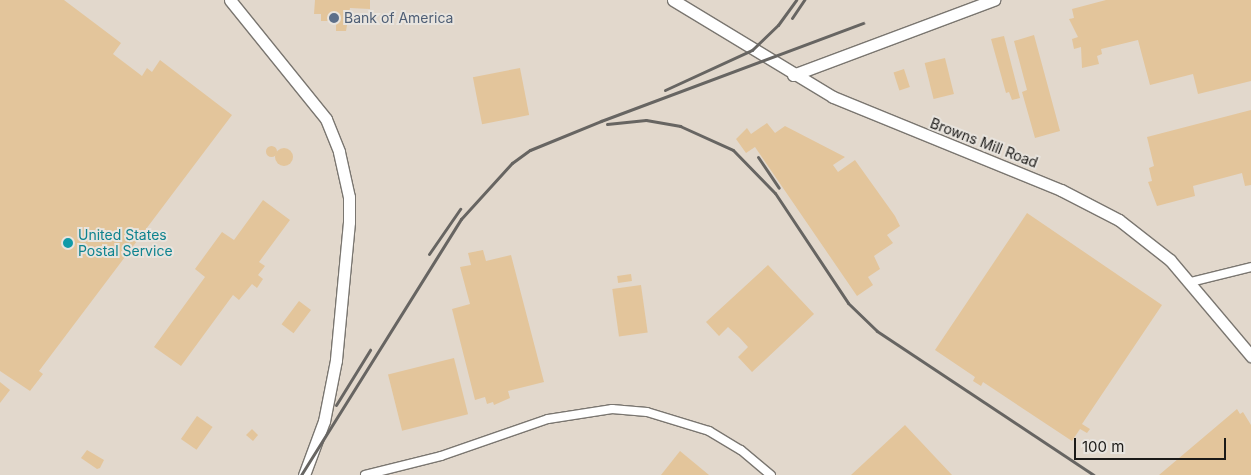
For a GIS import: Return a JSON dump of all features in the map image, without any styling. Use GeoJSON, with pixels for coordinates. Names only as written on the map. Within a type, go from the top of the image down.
{"type":"FeatureCollection","features":[{"type":"Feature","properties":{"kind":"street"},"geometry":{"type":"LineString","coordinates":[[230,0],[326,119],[340,152],[349,197],[349,222],[336,360],[324,421],[304,475]]}},
{"type":"Feature","properties":{"kind":"street","name":"Browns Mill Road"},"geometry":{"type":"LineString","coordinates":[[672,0],[793,75],[872,116],[1092,204],[1145,239],[1191,282],[1251,356]]}},
{"type":"Feature","properties":{"kind":"street"},"geometry":{"type":"LineString","coordinates":[[793,75],[994,0]]}},
{"type":"Feature","properties":{"kind":"street"},"geometry":{"type":"LineString","coordinates":[[1191,282],[1251,267]]}},
{"type":"Feature","properties":{"kind":"street"},"geometry":{"type":"LineString","coordinates":[[365,475],[441,456],[548,419],[612,409],[647,412],[680,420],[709,431],[741,450],[771,475]]}},
{"type":"Feature","properties":{"kind":"shaded area"},"geometry":{"type":"Polygon","coordinates":[[[0,0],[1251,0],[1251,475],[0,475],[0,0]]]}},
{"type":"Feature","properties":{"kind":"building","name":"United States Postal Service"},"geometry":{"type":"Polygon","coordinates":[[[0,0],[64,0],[121,43],[113,54],[142,76],[147,68],[152,72],[160,60],[232,115],[39,371],[43,374],[30,391],[0,371],[0,0]]]}},
{"type":"Feature","properties":{"kind":"building","name":"Bank of America"},"geometry":{"type":"Polygon","coordinates":[[[315,0],[370,0],[370,9],[350,8],[346,31],[336,31],[336,21],[321,21],[321,14],[314,14],[315,0]]]}},
{"type":"Feature","properties":{"kind":"building"},"geometry":{"type":"Polygon","coordinates":[[[1106,0],[1251,0],[1251,81],[1198,94],[1193,74],[1150,85],[1138,40],[1101,49],[1102,54],[1097,56],[1099,64],[1082,68],[1081,47],[1074,49],[1072,39],[1078,37],[1069,19],[1074,18],[1072,9],[1106,0]]]}},
{"type":"Feature","properties":{"kind":"building"},"geometry":{"type":"Polygon","coordinates":[[[1034,35],[1060,131],[1035,138],[1022,92],[1027,90],[1014,41],[1034,35]]]}},
{"type":"Feature","properties":{"kind":"building"},"geometry":{"type":"Polygon","coordinates":[[[1004,36],[1020,98],[1012,100],[1009,92],[1006,93],[991,39],[1004,36]]]}},
{"type":"Feature","properties":{"kind":"building"},"geometry":{"type":"Polygon","coordinates":[[[945,58],[954,94],[934,99],[925,63],[945,58]]]}},
{"type":"Feature","properties":{"kind":"building"},"geometry":{"type":"Polygon","coordinates":[[[520,68],[529,115],[482,124],[473,77],[520,68]]]}},
{"type":"Feature","properties":{"kind":"building"},"geometry":{"type":"Polygon","coordinates":[[[904,69],[910,87],[899,90],[894,72],[904,69]]]}},
{"type":"Feature","properties":{"kind":"building"},"geometry":{"type":"Polygon","coordinates":[[[1251,110],[1251,185],[1245,186],[1242,173],[1193,186],[1195,196],[1157,206],[1148,182],[1152,181],[1149,168],[1154,166],[1147,137],[1251,110]]]}},
{"type":"Feature","properties":{"kind":"building"},"geometry":{"type":"Polygon","coordinates":[[[767,123],[775,133],[785,126],[845,157],[833,165],[838,172],[855,160],[895,216],[900,226],[887,235],[893,243],[874,256],[880,269],[868,277],[873,285],[857,296],[755,147],[746,153],[736,139],[747,128],[751,134],[767,123]]]}},
{"type":"Feature","properties":{"kind":"building"},"geometry":{"type":"Polygon","coordinates":[[[269,146],[273,146],[276,151],[275,155],[269,156],[266,153],[266,149],[269,146]]]}},
{"type":"Feature","properties":{"kind":"building"},"geometry":{"type":"Polygon","coordinates":[[[280,148],[288,148],[293,153],[291,164],[280,166],[275,161],[275,153],[280,148]]]}},
{"type":"Feature","properties":{"kind":"building"},"geometry":{"type":"Polygon","coordinates":[[[263,200],[290,220],[259,262],[265,266],[258,275],[263,279],[257,288],[252,284],[239,300],[233,295],[181,366],[154,347],[205,277],[195,269],[222,232],[234,240],[263,200]]]}},
{"type":"Feature","properties":{"kind":"building"},"geometry":{"type":"Polygon","coordinates":[[[1027,213],[1162,305],[1082,424],[1090,429],[1087,433],[1080,429],[1072,441],[983,382],[981,386],[973,381],[975,377],[935,350],[1027,213]]]}},
{"type":"Feature","properties":{"kind":"building"},"geometry":{"type":"Polygon","coordinates":[[[483,250],[486,261],[511,255],[544,382],[508,391],[510,398],[494,405],[493,402],[487,404],[485,397],[475,400],[452,309],[470,304],[460,267],[471,265],[468,253],[483,250]]]}},
{"type":"Feature","properties":{"kind":"building"},"geometry":{"type":"Polygon","coordinates":[[[768,265],[814,314],[752,372],[738,357],[748,347],[739,337],[728,327],[719,336],[706,322],[768,265]]]}},
{"type":"Feature","properties":{"kind":"building"},"geometry":{"type":"Polygon","coordinates":[[[631,274],[632,281],[618,283],[617,276],[631,274]]]}},
{"type":"Feature","properties":{"kind":"building"},"geometry":{"type":"Polygon","coordinates":[[[641,285],[648,333],[619,337],[612,289],[641,285]]]}},
{"type":"Feature","properties":{"kind":"building"},"geometry":{"type":"Polygon","coordinates":[[[299,301],[311,310],[294,333],[282,324],[299,301]]]}},
{"type":"Feature","properties":{"kind":"building"},"geometry":{"type":"Polygon","coordinates":[[[454,358],[468,414],[402,431],[388,374],[454,358]]]}},
{"type":"Feature","properties":{"kind":"building"},"geometry":{"type":"Polygon","coordinates":[[[0,382],[10,390],[0,403],[0,382]]]}},
{"type":"Feature","properties":{"kind":"building"},"geometry":{"type":"Polygon","coordinates":[[[1237,409],[1240,414],[1243,412],[1251,425],[1251,475],[1159,475],[1237,409]]]}},
{"type":"Feature","properties":{"kind":"building"},"geometry":{"type":"Polygon","coordinates":[[[197,416],[213,427],[197,450],[181,439],[197,416]]]}},
{"type":"Feature","properties":{"kind":"building"},"geometry":{"type":"Polygon","coordinates":[[[905,425],[952,475],[851,475],[905,425]]]}},
{"type":"Feature","properties":{"kind":"building"},"geometry":{"type":"Polygon","coordinates":[[[252,429],[258,435],[253,441],[246,435],[252,429]]]}},
{"type":"Feature","properties":{"kind":"building"},"geometry":{"type":"Polygon","coordinates":[[[87,450],[104,460],[100,468],[97,469],[81,458],[87,450]]]}},
{"type":"Feature","properties":{"kind":"building"},"geometry":{"type":"Polygon","coordinates":[[[680,451],[709,475],[661,475],[680,451]]]}},
{"type":"Feature","properties":{"kind":"railway"},"geometry":{"type":"LineString","coordinates":[[665,90],[752,50],[778,25],[796,0]]}},
{"type":"Feature","properties":{"kind":"railway"},"geometry":{"type":"LineString","coordinates":[[792,18],[804,0]]}},
{"type":"Feature","properties":{"kind":"railway"},"geometry":{"type":"LineString","coordinates":[[301,475],[461,219],[512,163],[530,150],[601,121],[863,23]]}},
{"type":"Feature","properties":{"kind":"railway"},"geometry":{"type":"LineString","coordinates":[[607,124],[646,120],[680,126],[733,150],[775,193],[848,303],[877,331],[1094,475]]}},
{"type":"Feature","properties":{"kind":"railway"},"geometry":{"type":"LineString","coordinates":[[758,157],[779,188]]}},
{"type":"Feature","properties":{"kind":"railway"},"geometry":{"type":"LineString","coordinates":[[429,254],[460,209]]}},
{"type":"Feature","properties":{"kind":"railway"},"geometry":{"type":"LineString","coordinates":[[336,405],[370,350]]}},
{"type":"Feature","properties":{"kind":"place","name":"Bank of America"},"geometry":{"type":"Point","coordinates":[334,18]}},
{"type":"Feature","properties":{"kind":"place","name":"United States Postal Service"},"geometry":{"type":"Point","coordinates":[68,243]}}]}
